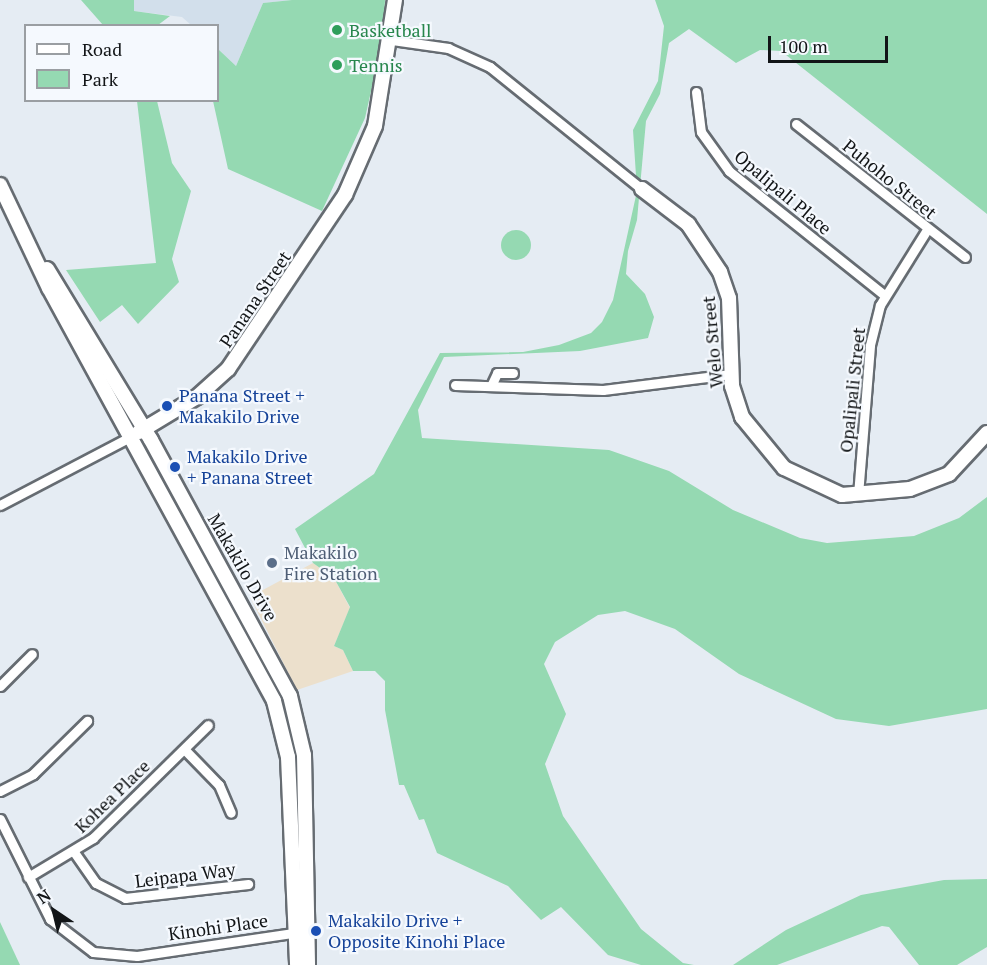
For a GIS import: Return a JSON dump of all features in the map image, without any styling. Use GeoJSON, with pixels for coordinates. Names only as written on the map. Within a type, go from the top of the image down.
{"type":"FeatureCollection","features":[{"type":"Feature","properties":{"kind":"main road","name":"Panana Street"},"geometry":{"type":"LineString","coordinates":[[130,437],[197,397],[228,369],[333,215],[375,126],[392,40],[395,0]]}},
{"type":"Feature","properties":{"kind":"main road","name":"Makakilo Drive"},"geometry":{"type":"LineString","coordinates":[[0,184],[19,228],[130,437],[263,675],[282,729],[299,932],[308,965]]}},
{"type":"Feature","properties":{"kind":"main road","name":"Welo Street"},"geometry":{"type":"LineString","coordinates":[[642,189],[688,224],[720,272],[729,298],[731,374],[742,417],[784,468],[811,485],[858,495],[910,489],[949,474],[987,433]]}},
{"type":"Feature","properties":{"kind":"main road","name":"Makakilo Drive"},"geometry":{"type":"LineString","coordinates":[[19,228],[145,429],[230,586],[278,668],[298,725],[304,755],[297,965]]}},
{"type":"Feature","properties":{"kind":"main road"},"geometry":{"type":"LineString","coordinates":[[216,594],[230,586]]}},
{"type":"Feature","properties":{"kind":"street","name":"Welo Street"},"geometry":{"type":"LineString","coordinates":[[392,40],[448,48],[490,67],[593,155],[642,189]]}},
{"type":"Feature","properties":{"kind":"street","name":"Opalipali Place"},"geometry":{"type":"LineString","coordinates":[[696,92],[701,132],[729,171],[883,294]]}},
{"type":"Feature","properties":{"kind":"street","name":"Puhoho Street"},"geometry":{"type":"LineString","coordinates":[[796,124],[926,231],[965,257]]}},
{"type":"Feature","properties":{"kind":"street","name":"Opalipali Street"},"geometry":{"type":"LineString","coordinates":[[858,495],[870,345],[883,294],[926,231]]}},
{"type":"Feature","properties":{"kind":"street"},"geometry":{"type":"LineString","coordinates":[[491,386],[497,373],[513,373]]}},
{"type":"Feature","properties":{"kind":"street"},"geometry":{"type":"LineString","coordinates":[[455,385],[603,390],[731,374]]}},
{"type":"Feature","properties":{"kind":"street","name":"Panana Street"},"geometry":{"type":"LineString","coordinates":[[0,505],[130,437]]}},
{"type":"Feature","properties":{"kind":"street"},"geometry":{"type":"LineString","coordinates":[[0,686],[32,654]]}},
{"type":"Feature","properties":{"kind":"street"},"geometry":{"type":"LineString","coordinates":[[0,791],[33,774],[87,721]]}},
{"type":"Feature","properties":{"kind":"street","name":"Kohea Place"},"geometry":{"type":"LineString","coordinates":[[28,877],[74,852],[208,725]]}},
{"type":"Feature","properties":{"kind":"street"},"geometry":{"type":"LineString","coordinates":[[184,749],[219,785],[231,813]]}},
{"type":"Feature","properties":{"kind":"street"},"geometry":{"type":"LineString","coordinates":[[0,819],[28,877]]}},
{"type":"Feature","properties":{"kind":"street","name":"Leipapa Way"},"geometry":{"type":"LineString","coordinates":[[74,852],[96,883],[125,898],[248,884]]}},
{"type":"Feature","properties":{"kind":"street","name":"Kinohi Place"},"geometry":{"type":"LineString","coordinates":[[28,877],[50,919],[74,942],[104,955],[137,956],[299,932]]}},
{"type":"Feature","properties":{"kind":"shaded area"},"geometry":{"type":"Polygon","coordinates":[[[134,0],[292,0],[263,3],[236,66],[219,50],[219,24],[190,24],[182,17],[134,11],[134,0]]]}},
{"type":"Feature","properties":{"kind":"shaded area"},"geometry":{"type":"Polygon","coordinates":[[[313,563],[334,578],[350,608],[334,646],[343,650],[353,671],[297,690],[250,597],[313,563]]]}},
{"type":"Feature","properties":{"kind":"green space"},"geometry":{"type":"Polygon","coordinates":[[[81,0],[134,0],[134,11],[170,16],[159,24],[102,24],[81,0]]]}},
{"type":"Feature","properties":{"kind":"green space"},"geometry":{"type":"Polygon","coordinates":[[[292,0],[385,0],[383,38],[365,118],[322,211],[228,169],[213,102],[219,102],[219,50],[236,66],[263,3],[292,0]]]}},
{"type":"Feature","properties":{"kind":"green space"},"geometry":{"type":"Polygon","coordinates":[[[655,0],[987,0],[987,214],[781,51],[760,50],[736,63],[689,29],[669,43],[660,94],[646,121],[637,220],[628,251],[626,274],[645,294],[654,317],[648,338],[580,351],[444,357],[418,410],[422,438],[609,450],[669,471],[733,510],[800,538],[827,543],[914,536],[959,518],[987,497],[987,709],[889,726],[836,719],[739,674],[675,629],[625,611],[598,615],[555,642],[544,664],[566,714],[545,764],[563,816],[641,929],[683,963],[694,965],[641,965],[608,955],[561,907],[541,920],[508,886],[437,853],[424,819],[419,820],[404,785],[399,785],[385,710],[385,681],[375,671],[353,671],[343,650],[334,646],[350,607],[334,578],[313,563],[295,529],[374,474],[440,353],[523,352],[559,345],[591,333],[602,322],[613,300],[637,191],[633,130],[658,81],[664,26],[655,0]]]}},
{"type":"Feature","properties":{"kind":"green space"},"geometry":{"type":"Polygon","coordinates":[[[137,102],[157,102],[172,163],[191,191],[172,259],[179,282],[138,324],[122,305],[100,322],[66,270],[156,263],[137,102]]]}},
{"type":"Feature","properties":{"kind":"green space"},"geometry":{"type":"Polygon","coordinates":[[[516,230],[527,234],[531,245],[527,256],[516,260],[505,256],[501,245],[505,234],[516,230]]]}},
{"type":"Feature","properties":{"kind":"green space"},"geometry":{"type":"Polygon","coordinates":[[[987,879],[987,947],[957,965],[919,965],[889,927],[882,926],[777,965],[733,965],[786,930],[861,895],[944,880],[987,879]]]}},
{"type":"Feature","properties":{"kind":"green space"},"geometry":{"type":"Polygon","coordinates":[[[0,922],[20,965],[0,965],[0,922]]]}},
{"type":"Feature","properties":{"kind":"place","name":"Basketball"},"geometry":{"type":"Point","coordinates":[337,30]}},
{"type":"Feature","properties":{"kind":"place","name":"Tennis"},"geometry":{"type":"Point","coordinates":[337,65]}},
{"type":"Feature","properties":{"kind":"place","name":"Panana Street + Makakilo Drive"},"geometry":{"type":"Point","coordinates":[167,406]}},
{"type":"Feature","properties":{"kind":"place","name":"Makakilo Drive + Panana Street"},"geometry":{"type":"Point","coordinates":[175,467]}},
{"type":"Feature","properties":{"kind":"place","name":"Makakilo Fire Station"},"geometry":{"type":"Point","coordinates":[272,563]}},
{"type":"Feature","properties":{"kind":"place","name":"Makakilo Drive + Opposite Kinohi Place"},"geometry":{"type":"Point","coordinates":[316,931]}}]}
